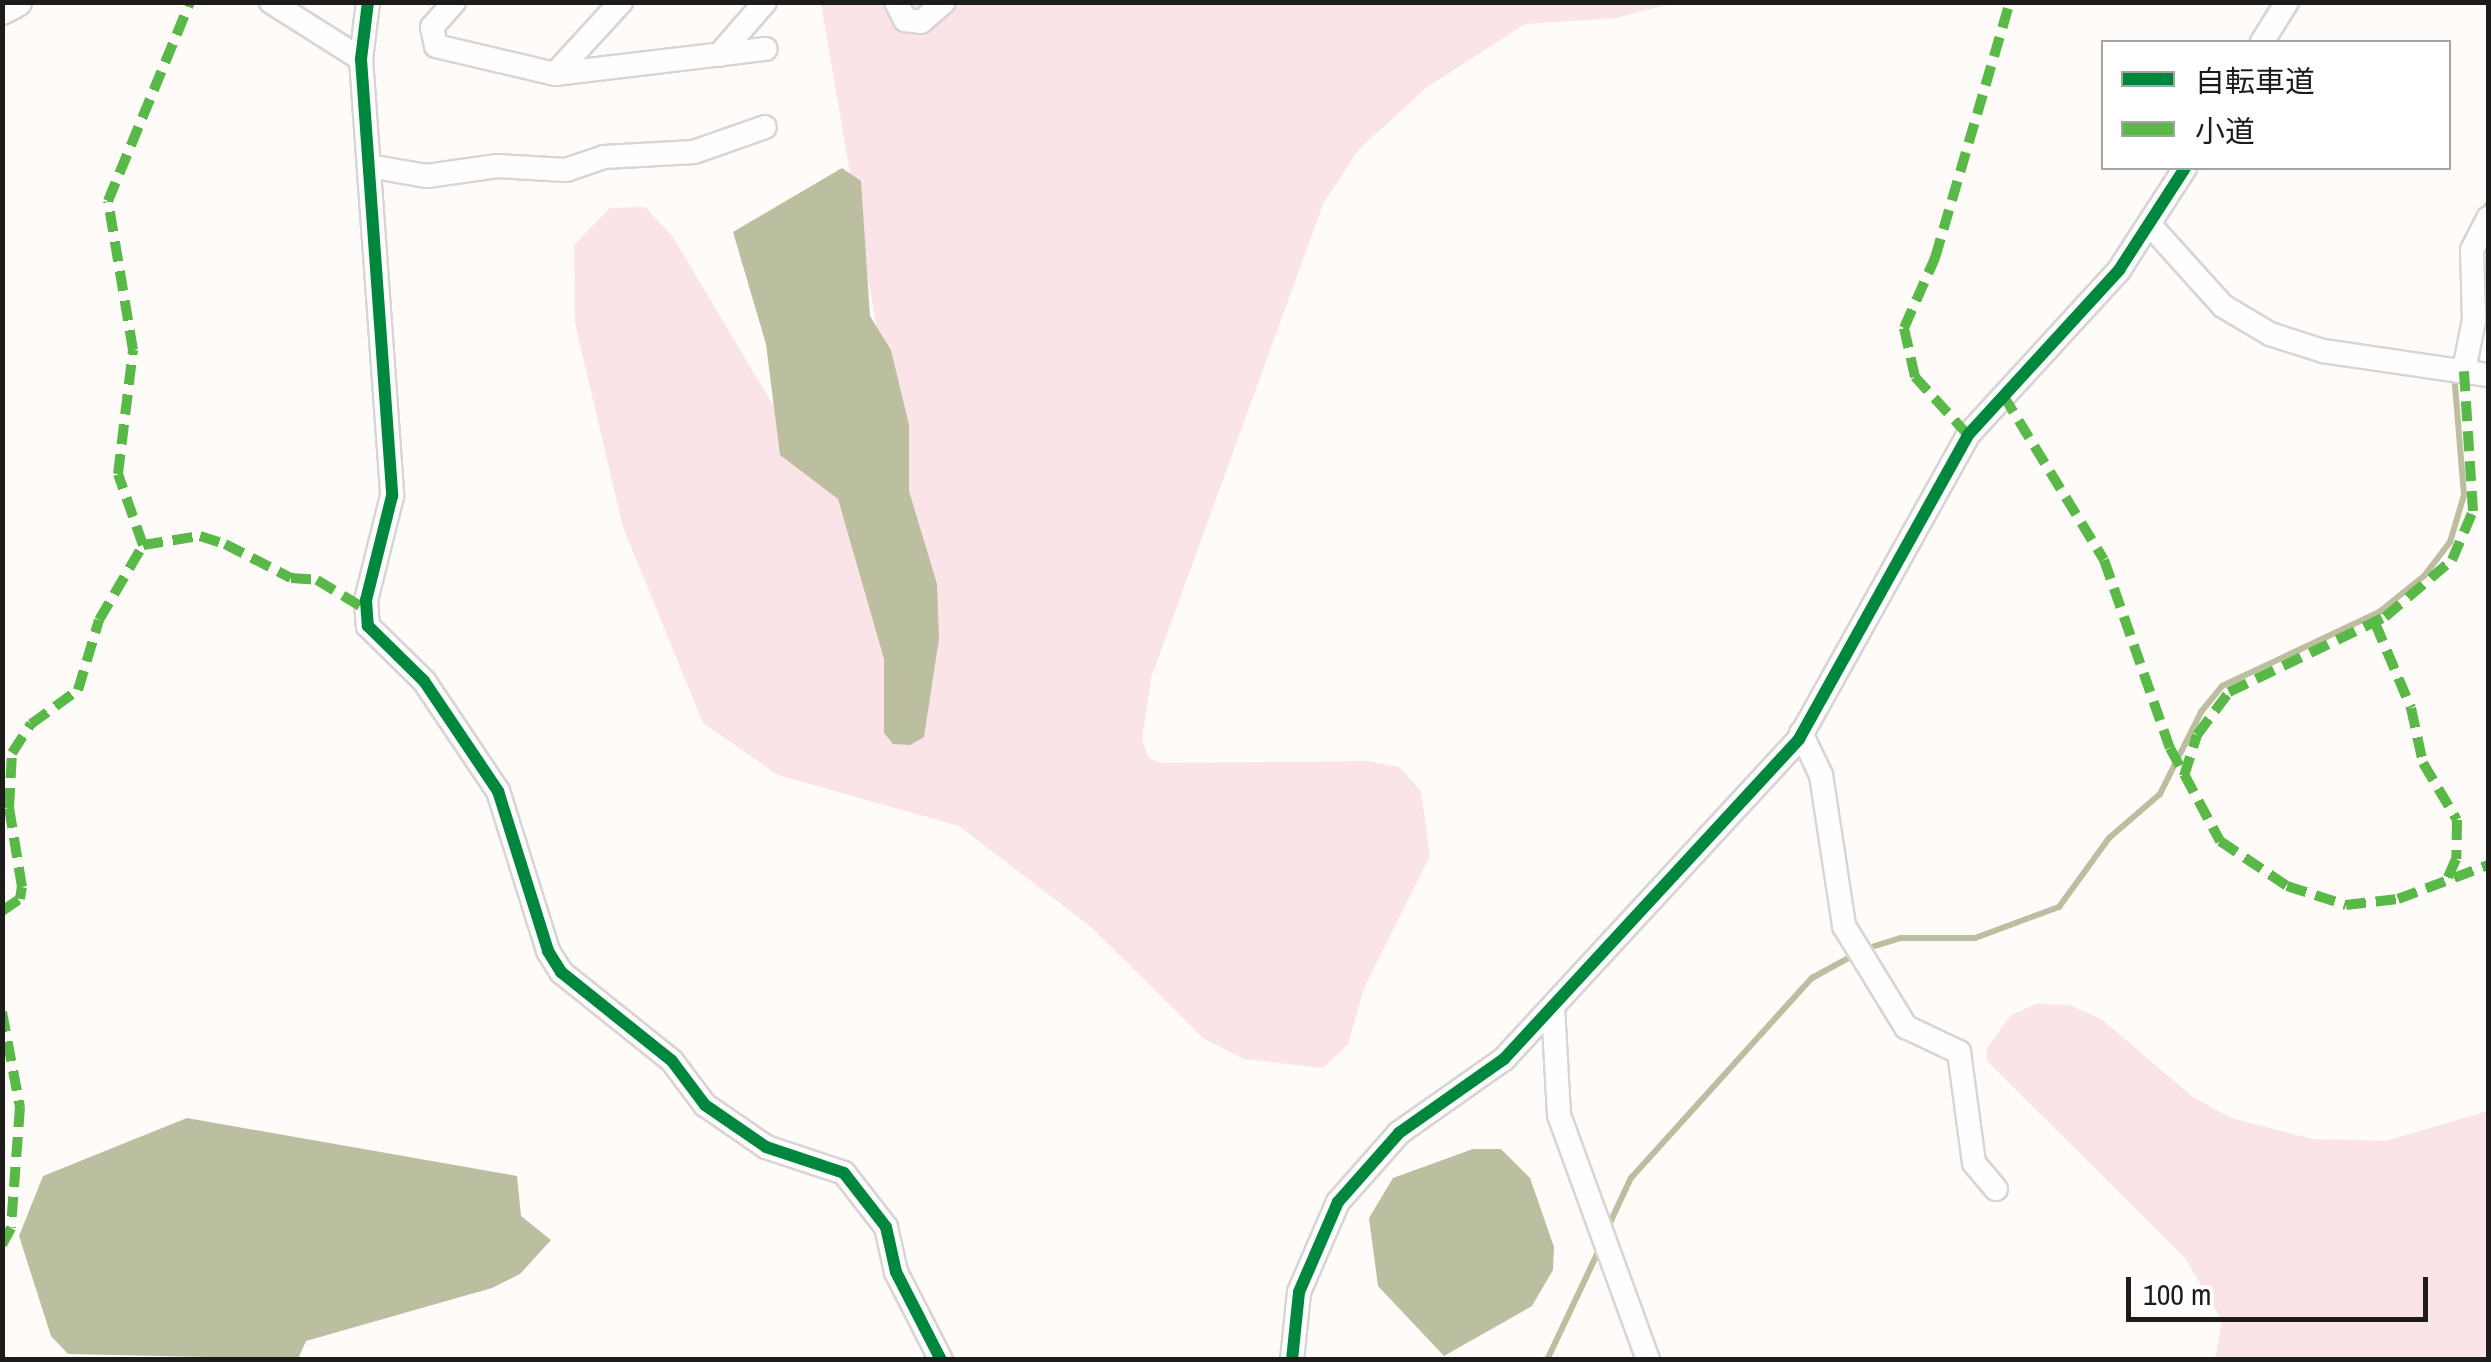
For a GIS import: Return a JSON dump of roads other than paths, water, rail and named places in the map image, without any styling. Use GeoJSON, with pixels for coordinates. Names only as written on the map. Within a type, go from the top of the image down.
{"type":"FeatureCollection","features":[{"type":"Feature","properties":{"kind":"main road"},"geometry":{"type":"LineString","coordinates":[[2,10],[17,2]]}},
{"type":"Feature","properties":{"kind":"street"},"geometry":{"type":"LineString","coordinates":[[272,2],[361,59]]}},
{"type":"Feature","properties":{"kind":"street"},"geometry":{"type":"LineString","coordinates":[[368,2],[361,59],[392,496],[366,600],[368,626],[424,680],[498,791],[548,951],[562,972],[672,1061],[705,1105],[766,1148],[844,1173],[886,1228],[896,1272],[941,1360]]}},
{"type":"Feature","properties":{"kind":"street"},"geometry":{"type":"LineString","coordinates":[[454,2],[432,27],[436,46],[555,74],[766,48]]}},
{"type":"Feature","properties":{"kind":"street"},"geometry":{"type":"LineString","coordinates":[[555,74],[622,2]]}},
{"type":"Feature","properties":{"kind":"street"},"geometry":{"type":"LineString","coordinates":[[719,55],[765,2]]}},
{"type":"Feature","properties":{"kind":"street"},"geometry":{"type":"LineString","coordinates":[[896,2],[905,20],[921,22],[944,2]]}},
{"type":"Feature","properties":{"kind":"street"},"geometry":{"type":"LineString","coordinates":[[2263,40],[2288,2]]}},
{"type":"Feature","properties":{"kind":"street"},"geometry":{"type":"LineString","coordinates":[[368,166],[427,176],[497,166],[566,170],[604,157],[694,152],[765,127]]}},
{"type":"Feature","properties":{"kind":"street"},"geometry":{"type":"LineString","coordinates":[[1292,1360],[1299,1292],[1338,1202],[1399,1134],[1504,1059],[1801,733],[1968,435],[2078,320],[2150,225],[2184,170]]}},
{"type":"Feature","properties":{"kind":"street"},"geometry":{"type":"LineString","coordinates":[[2464,370],[2474,320],[2472,250],[2488,218]]}},
{"type":"Feature","properties":{"kind":"street"},"geometry":{"type":"LineString","coordinates":[[2150,225],[2223,306],[2270,334],[2322,351],[2488,375]]}},
{"type":"Feature","properties":{"kind":"street"},"geometry":{"type":"LineString","coordinates":[[1801,733],[1821,775],[1844,926],[1906,1027],[1959,1052],[1974,1163],[1996,1189]]}},
{"type":"Feature","properties":{"kind":"street"},"geometry":{"type":"LineString","coordinates":[[1553,1007],[1559,1115],[1648,1360]]}},
{"type":"Feature","properties":{"kind":"waterway"},"geometry":{"type":"LineString","coordinates":[[2463,247],[2488,204]]}},
{"type":"Feature","properties":{"kind":"waterway"},"geometry":{"type":"LineString","coordinates":[[1865,949],[1900,938],[1975,938],[2059,907],[2109,838],[2160,794],[2201,712],[2222,686],[2379,612],[2424,576],[2450,542],[2464,495],[2454,373]]}},
{"type":"Feature","properties":{"kind":"waterway"},"geometry":{"type":"LineString","coordinates":[[1608,1227],[1631,1178],[1812,978],[1854,955]]}},
{"type":"Feature","properties":{"kind":"waterway"},"geometry":{"type":"LineString","coordinates":[[1547,1360],[1600,1248]]}}]}
